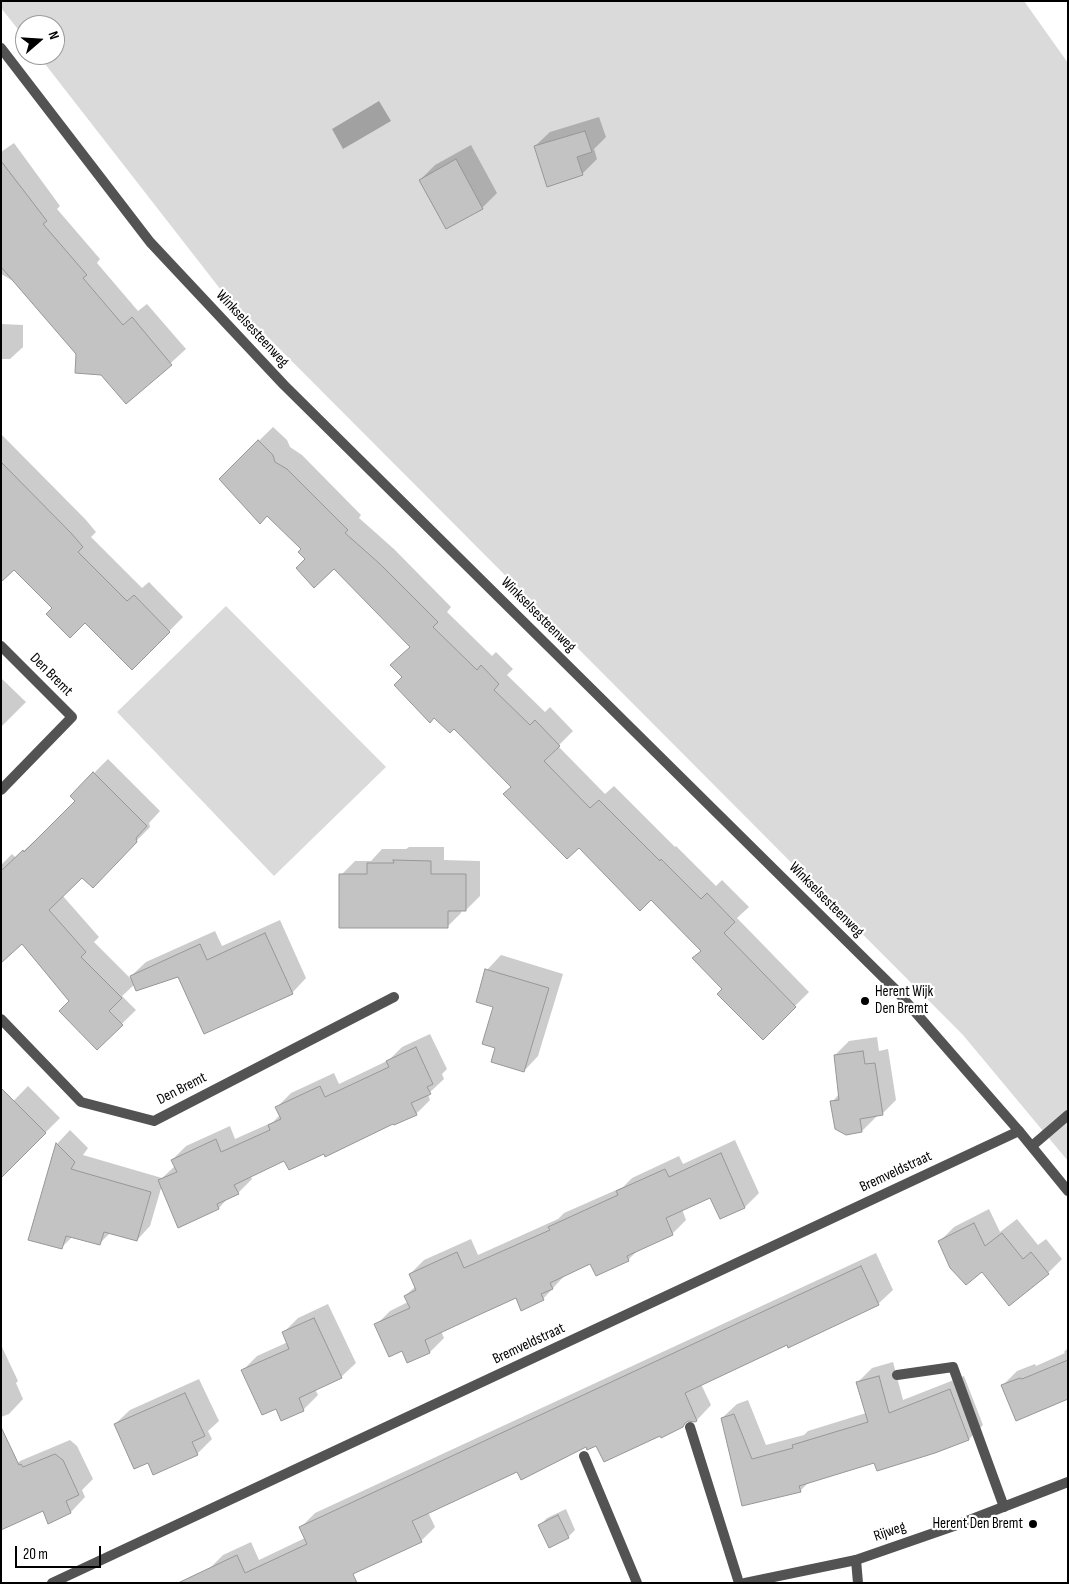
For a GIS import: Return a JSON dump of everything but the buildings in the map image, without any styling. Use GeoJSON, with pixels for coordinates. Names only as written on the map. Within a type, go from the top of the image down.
{"type":"FeatureCollection","features":[{"type":"Feature","properties":{"kind":"street","name":"Winkselsesteenweg"},"geometry":{"type":"LineString","coordinates":[[1,48],[150,242],[277,378],[895,990],[1032,1146],[1068,1191]]}},
{"type":"Feature","properties":{"kind":"street","name":"Den Bremt"},"geometry":{"type":"LineString","coordinates":[[1,646],[72,717],[1,790]]}},
{"type":"Feature","properties":{"kind":"street","name":"Den Bremt"},"geometry":{"type":"LineString","coordinates":[[1,1019],[81,1102],[154,1121],[394,997]]}},
{"type":"Feature","properties":{"kind":"street"},"geometry":{"type":"LineString","coordinates":[[1032,1146],[1068,1115]]}},
{"type":"Feature","properties":{"kind":"street","name":"Bremveldstraat"},"geometry":{"type":"LineString","coordinates":[[52,1583],[1019,1131]]}},
{"type":"Feature","properties":{"kind":"street"},"geometry":{"type":"LineString","coordinates":[[897,1375],[953,1366],[1004,1506]]}},
{"type":"Feature","properties":{"kind":"street"},"geometry":{"type":"LineString","coordinates":[[690,1426],[739,1583]]}},
{"type":"Feature","properties":{"kind":"street"},"geometry":{"type":"LineString","coordinates":[[584,1456],[637,1583]]}},
{"type":"Feature","properties":{"kind":"street","name":"Rijweg"},"geometry":{"type":"LineString","coordinates":[[745,1583],[856,1560],[954,1526],[1068,1482]]}},
{"type":"Feature","properties":{"kind":"street"},"geometry":{"type":"LineString","coordinates":[[856,1560],[858,1583]]}},
{"type":"Feature","properties":{"kind":"shaded area"},"geometry":{"type":"Polygon","coordinates":[[[1,1],[1024,1],[1068,63],[1068,1161],[963,1035],[221,290],[46,65],[65,65],[65,15],[15,15],[15,26],[1,8],[1,1]]]}},
{"type":"Feature","properties":{"kind":"shaded area"},"geometry":{"type":"Polygon","coordinates":[[[379,101],[391,121],[343,149],[332,129],[379,101]]]}},
{"type":"Feature","properties":{"kind":"shaded area"},"geometry":{"type":"Polygon","coordinates":[[[226,606],[386,767],[274,876],[117,712],[226,606]]]}},
{"type":"Feature","properties":{"kind":"place","name":"Herent Wijk Den Bremt"},"geometry":{"type":"Point","coordinates":[865,1001]}},
{"type":"Feature","properties":{"kind":"place","name":"Herent Den Bremt"},"geometry":{"type":"Point","coordinates":[1033,1524]}}]}
